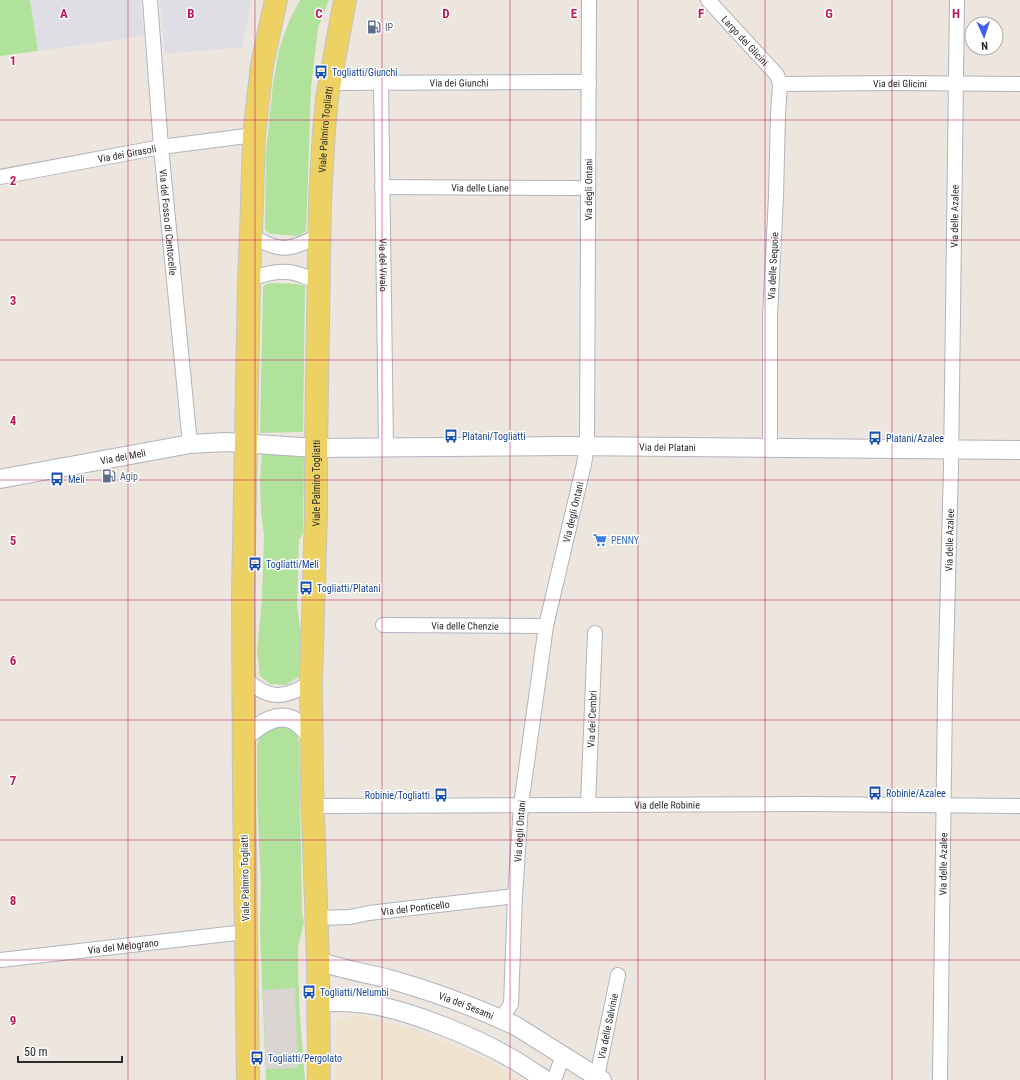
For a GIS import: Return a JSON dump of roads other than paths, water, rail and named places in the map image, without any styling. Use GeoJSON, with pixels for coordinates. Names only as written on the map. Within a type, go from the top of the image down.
{"type":"FeatureCollection","features":[{"type":"Feature","properties":{"kind":"main road","name":"Viale Palmiro Togliatti"},"geometry":{"type":"LineString","coordinates":[[269,31],[272,0]]}},
{"type":"Feature","properties":{"kind":"main road","name":"Viale Palmiro Togliatti"},"geometry":{"type":"LineString","coordinates":[[248,1080],[244,792],[243,564],[249,280],[254,135],[262,65],[276,0]]}},
{"type":"Feature","properties":{"kind":"main road","name":"Viale Palmiro Togliatti"},"geometry":{"type":"LineString","coordinates":[[269,31],[281,0]]}},
{"type":"Feature","properties":{"kind":"main road","name":"Viale Palmiro Togliatti"},"geometry":{"type":"LineString","coordinates":[[269,31],[289,0]]}},
{"type":"Feature","properties":{"kind":"main road","name":"Viale Palmiro Togliatti"},"geometry":{"type":"LineString","coordinates":[[320,1080],[311,682],[316,514],[318,284],[320,200],[329,83],[345,0]]}},
{"type":"Feature","properties":{"kind":"street","name":"Via del Fosso di Centocelle"},"geometry":{"type":"LineString","coordinates":[[150,0],[162,147],[190,444]]}},
{"type":"Feature","properties":{"kind":"street","name":"Via degli Ontani"},"geometry":{"type":"LineString","coordinates":[[501,1019],[511,1004],[520,805],[546,626],[587,446],[589,0]]}},
{"type":"Feature","properties":{"kind":"street","name":"Largo dei Glicini"},"geometry":{"type":"LineString","coordinates":[[708,0],[777,75],[780,84]]}},
{"type":"Feature","properties":{"kind":"street","name":"Via delle Azalee"},"geometry":{"type":"LineString","coordinates":[[940,1080],[944,696],[950,449],[957,0]]}},
{"type":"Feature","properties":{"kind":"street","name":"Via dei Giunchi"},"geometry":{"type":"LineString","coordinates":[[329,83],[589,82]]}},
{"type":"Feature","properties":{"kind":"street","name":"Via del Vivaio"},"geometry":{"type":"LineString","coordinates":[[382,83],[386,446]]}},
{"type":"Feature","properties":{"kind":"street","name":"Via dei Glicini"},"geometry":{"type":"LineString","coordinates":[[780,84],[1020,84]]}},
{"type":"Feature","properties":{"kind":"street","name":"Via delle Sequoie"},"geometry":{"type":"LineString","coordinates":[[770,447],[770,315],[780,84]]}},
{"type":"Feature","properties":{"kind":"street","name":"Via dei Girasoli"},"geometry":{"type":"LineString","coordinates":[[0,177],[162,147],[254,135]]}},
{"type":"Feature","properties":{"kind":"street","name":"Via delle Liane"},"geometry":{"type":"LineString","coordinates":[[382,187],[578,188]]}},
{"type":"Feature","properties":{"kind":"street"},"geometry":{"type":"LineString","coordinates":[[251,235],[268,245],[280,248],[293,247],[320,235]]}},
{"type":"Feature","properties":{"kind":"street"},"geometry":{"type":"LineString","coordinates":[[249,280],[270,272],[285,272],[302,275],[318,284]]}},
{"type":"Feature","properties":{"kind":"street","name":"Via dei Meli"},"geometry":{"type":"LineString","coordinates":[[0,479],[190,444],[226,442],[316,448]]}},
{"type":"Feature","properties":{"kind":"street","name":"Via dei Platani"},"geometry":{"type":"LineString","coordinates":[[316,448],[386,446],[587,446],[1020,450]]}},
{"type":"Feature","properties":{"kind":"street","name":"Via delle Chenzie"},"geometry":{"type":"LineString","coordinates":[[383,626],[546,626]]}},
{"type":"Feature","properties":{"kind":"street","name":"Via dei Cembri"},"geometry":{"type":"LineString","coordinates":[[588,805],[594,633]]}},
{"type":"Feature","properties":{"kind":"street"},"geometry":{"type":"LineString","coordinates":[[244,677],[253,686],[270,694],[287,694],[299,690],[311,682]]}},
{"type":"Feature","properties":{"kind":"street"},"geometry":{"type":"LineString","coordinates":[[244,738],[260,724],[268,720],[285,718],[298,723],[312,738]]}},
{"type":"Feature","properties":{"kind":"street","name":"Via delle Robinie"},"geometry":{"type":"LineString","coordinates":[[314,806],[808,804],[1020,806]]}},
{"type":"Feature","properties":{"kind":"street","name":"Via del Ponticello"},"geometry":{"type":"LineString","coordinates":[[316,918],[350,917],[369,913],[515,896]]}},
{"type":"Feature","properties":{"kind":"street","name":"Via del Melograno"},"geometry":{"type":"LineString","coordinates":[[0,960],[246,932]]}},
{"type":"Feature","properties":{"kind":"street","name":"Via dei Sesami"},"geometry":{"type":"LineString","coordinates":[[318,961],[342,969],[387,979],[414,987],[475,1008],[516,1026],[599,1078]]}},
{"type":"Feature","properties":{"kind":"street","name":"Via delle Salvinie"},"geometry":{"type":"LineString","coordinates":[[599,1078],[618,975]]}},
{"type":"Feature","properties":{"kind":"street"},"geometry":{"type":"LineString","coordinates":[[318,1003],[338,1001],[361,1003],[394,1010],[417,1017],[458,1032],[490,1047],[509,1057],[545,1080]]}},
{"type":"Feature","properties":{"kind":"street"},"geometry":{"type":"LineString","coordinates":[[554,1080],[563,1055]]}},
{"type":"Feature","properties":{"kind":"place","name":"IP"},"geometry":{"type":"Point","coordinates":[374,27]}},
{"type":"Feature","properties":{"kind":"place","name":"Togliatti/Giunchi"},"geometry":{"type":"Point","coordinates":[321,72]}},
{"type":"Feature","properties":{"kind":"place","name":"Platani/Togliatti"},"geometry":{"type":"Point","coordinates":[451,436]}},
{"type":"Feature","properties":{"kind":"place","name":"Platani/Azalee"},"geometry":{"type":"Point","coordinates":[875,438]}},
{"type":"Feature","properties":{"kind":"place","name":"Agip"},"geometry":{"type":"Point","coordinates":[109,476]}},
{"type":"Feature","properties":{"kind":"place","name":"Meli"},"geometry":{"type":"Point","coordinates":[57,479]}},
{"type":"Feature","properties":{"kind":"place","name":"PENNY"},"geometry":{"type":"Point","coordinates":[600,540]}},
{"type":"Feature","properties":{"kind":"place","name":"Togliatti/Meli"},"geometry":{"type":"Point","coordinates":[255,564]}},
{"type":"Feature","properties":{"kind":"place","name":"Togliatti/Platani"},"geometry":{"type":"Point","coordinates":[306,588]}},
{"type":"Feature","properties":{"kind":"place","name":"Robinie/Azalee"},"geometry":{"type":"Point","coordinates":[875,793]}},
{"type":"Feature","properties":{"kind":"place","name":"Robinie/Togliatti"},"geometry":{"type":"Point","coordinates":[441,795]}},
{"type":"Feature","properties":{"kind":"place","name":"Togliatti/Nelumbi"},"geometry":{"type":"Point","coordinates":[309,992]}},
{"type":"Feature","properties":{"kind":"place","name":"Togliatti/Pergolato"},"geometry":{"type":"Point","coordinates":[257,1058]}}]}
